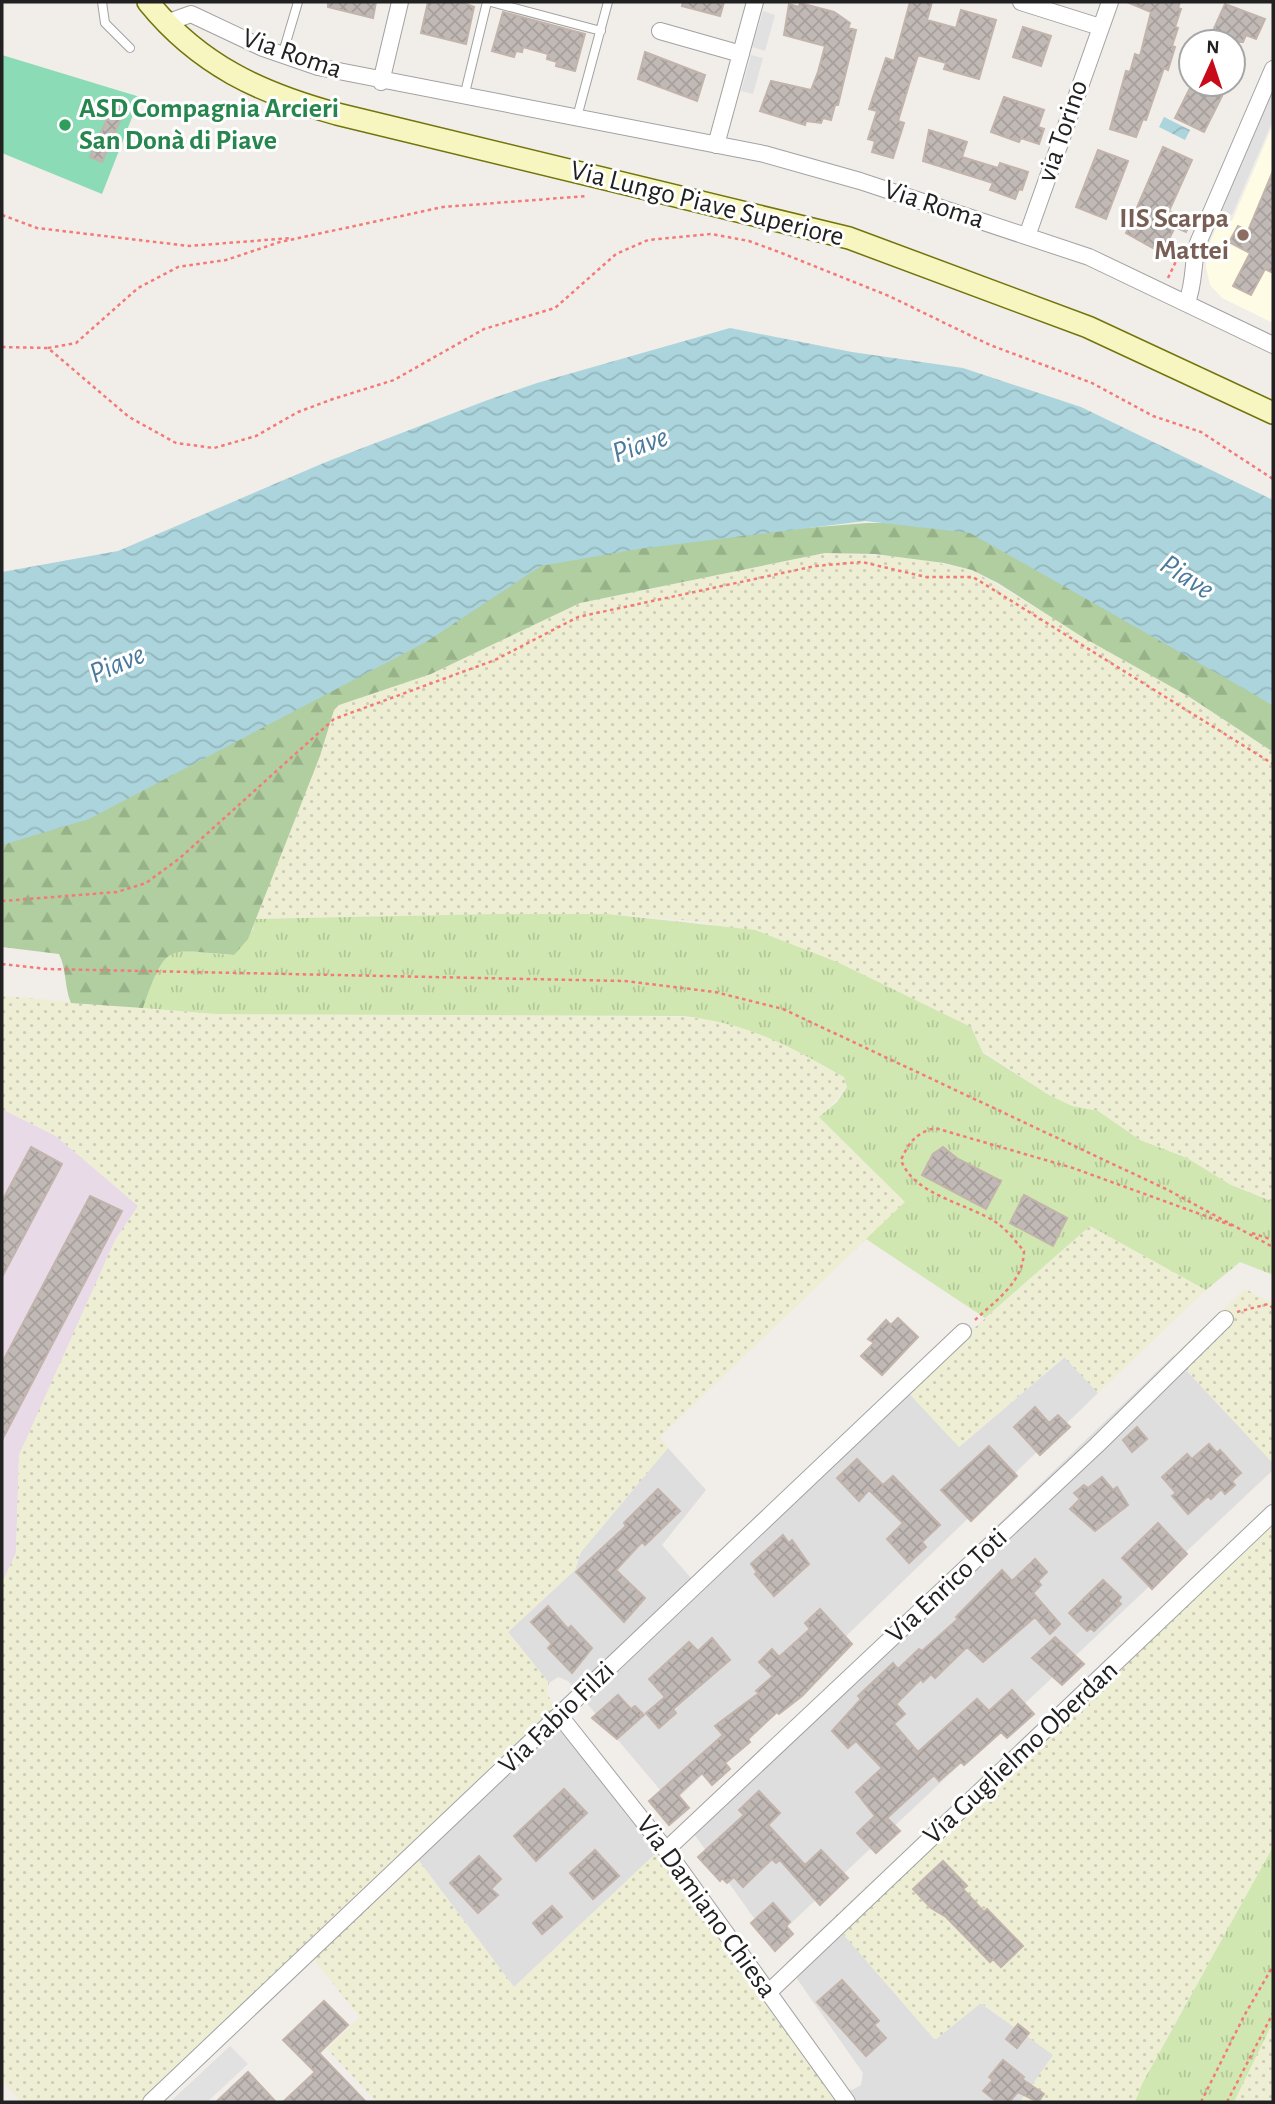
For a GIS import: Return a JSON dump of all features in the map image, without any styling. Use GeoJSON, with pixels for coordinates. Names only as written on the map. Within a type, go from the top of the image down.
{"type":"FeatureCollection","features":[{"type":"Feature","properties":{"kind":"main road","name":"Via Lungo Piave Superiore"},"geometry":{"type":"LineString","coordinates":[[148,2],[166,23],[231,75],[279,96],[337,114],[849,238],[1077,323],[1273,413]]}},
{"type":"Feature","properties":{"kind":"street","name":"Via Roma"},"geometry":{"type":"LineString","coordinates":[[381,82],[400,2]]}},
{"type":"Feature","properties":{"kind":"street"},"geometry":{"type":"LineString","coordinates":[[716,145],[755,2]]}},
{"type":"Feature","properties":{"kind":"street"},"geometry":{"type":"LineString","coordinates":[[1021,2],[1100,27]]}},
{"type":"Feature","properties":{"kind":"street","name":"via Torino"},"geometry":{"type":"LineString","coordinates":[[1027,236],[1110,2]]}},
{"type":"Feature","properties":{"kind":"street","name":"Via Roma"},"geometry":{"type":"LineString","coordinates":[[166,23],[191,14],[282,56],[381,82],[577,117],[812,166],[1089,257],[1273,345]]}},
{"type":"Feature","properties":{"kind":"street"},"geometry":{"type":"LineString","coordinates":[[660,31],[741,54]]}},
{"type":"Feature","properties":{"kind":"street"},"geometry":{"type":"LineString","coordinates":[[1187,302],[1194,281],[1193,268],[1198,243],[1273,69]]}},
{"type":"Feature","properties":{"kind":"street","name":"Via Enrico Toti"},"geometry":{"type":"LineString","coordinates":[[666,1850],[1097,1445],[1225,1319]]}},
{"type":"Feature","properties":{"kind":"street","name":"Via Fabio Filzi"},"geometry":{"type":"LineString","coordinates":[[151,2102],[963,1332]]}},
{"type":"Feature","properties":{"kind":"street","name":"Via Guglielmo Oberdan"},"geometry":{"type":"LineString","coordinates":[[769,1992],[1273,1513]]}},
{"type":"Feature","properties":{"kind":"street","name":"Via Damiano Chiesa"},"geometry":{"type":"LineString","coordinates":[[560,1716],[666,1850],[846,2102]]}},
{"type":"Feature","properties":{"kind":"lane"},"geometry":{"type":"LineString","coordinates":[[102,2],[105,23],[130,48]]}},
{"type":"Feature","properties":{"kind":"lane"},"geometry":{"type":"LineString","coordinates":[[282,56],[298,2]]}},
{"type":"Feature","properties":{"kind":"lane"},"geometry":{"type":"LineString","coordinates":[[464,97],[489,2],[601,31]]}},
{"type":"Feature","properties":{"kind":"lane"},"geometry":{"type":"LineString","coordinates":[[577,117],[608,2]]}},
{"type":"Feature","properties":{"kind":"path"},"geometry":{"type":"LineString","coordinates":[[2,347],[48,348],[76,343],[138,288],[178,267],[226,260],[302,237],[443,207],[587,196]]}},
{"type":"Feature","properties":{"kind":"path"},"geometry":{"type":"LineString","coordinates":[[2,215],[37,229],[188,246],[302,237]]}},
{"type":"Feature","properties":{"kind":"path"},"geometry":{"type":"LineString","coordinates":[[48,348],[129,417],[176,443],[214,448],[256,436],[298,412],[394,380],[484,329],[555,308],[616,254],[648,240],[710,234],[749,241],[769,248],[889,296],[990,345],[1092,383],[1153,416],[1201,432],[1273,479]]}},
{"type":"Feature","properties":{"kind":"path"},"geometry":{"type":"LineString","coordinates":[[1166,280],[1180,254]]}},
{"type":"Feature","properties":{"kind":"path"},"geometry":{"type":"LineString","coordinates":[[2,901],[117,892],[146,883],[180,858],[334,719],[495,660],[578,617],[816,566],[862,562],[926,576],[973,577],[1273,764]]}},
{"type":"Feature","properties":{"kind":"path"},"geometry":{"type":"LineString","coordinates":[[2,964],[47,969],[625,981],[715,992],[783,1009],[1168,1191],[1273,1247]]}},
{"type":"Feature","properties":{"kind":"path"},"geometry":{"type":"LineString","coordinates":[[963,1332],[1016,1282],[1023,1266],[1024,1251],[997,1223],[938,1194],[905,1172],[901,1160],[907,1145],[920,1132],[935,1128],[1073,1168],[1273,1240]]}},
{"type":"Feature","properties":{"kind":"path"},"geometry":{"type":"LineString","coordinates":[[1225,1319],[1244,1308],[1268,1304],[1273,1308]]}},
{"type":"Feature","properties":{"kind":"path"},"geometry":{"type":"LineString","coordinates":[[1200,2102],[1273,1966]]}},
{"type":"Feature","properties":{"kind":"path"},"geometry":{"type":"LineString","coordinates":[[1227,2102],[1273,2013]]}},
{"type":"Feature","properties":{"kind":"shaded area"},"geometry":{"type":"Polygon","coordinates":[[[763,11],[775,15],[765,51],[752,47],[763,11]]]}},
{"type":"Feature","properties":{"kind":"shaded area"},"geometry":{"type":"Polygon","coordinates":[[[751,55],[763,58],[753,94],[741,91],[751,55]]]}},
{"type":"Feature","properties":{"kind":"shaded area"},"geometry":{"type":"Polygon","coordinates":[[[1273,90],[1273,120],[1232,215],[1220,210],[1273,90]]]}},
{"type":"Feature","properties":{"kind":"shaded area","name":"IIS Scarpa Mattei"},"geometry":{"type":"Polygon","coordinates":[[[1273,125],[1273,323],[1222,298],[1210,285],[1206,267],[1207,249],[1221,217],[1232,221],[1273,125]]]}},
{"type":"Feature","properties":{"kind":"shaded area"},"geometry":{"type":"Polygon","coordinates":[[[2,1109],[56,1136],[139,1206],[19,1455],[16,1553],[2,1583],[2,1109]]]}},
{"type":"Feature","properties":{"kind":"shaded area"},"geometry":{"type":"Polygon","coordinates":[[[1173,1356],[1273,1463],[1273,1470],[771,1942],[687,1824],[1173,1356]]]}},
{"type":"Feature","properties":{"kind":"shaded area"},"geometry":{"type":"Polygon","coordinates":[[[1065,1357],[1098,1393],[672,1804],[568,1681],[558,1677],[549,1683],[508,1632],[575,1570],[581,1552],[668,1448],[706,1490],[662,1545],[692,1579],[905,1389],[959,1447],[1065,1357]]]}},
{"type":"Feature","properties":{"kind":"shaded area"},"geometry":{"type":"Polygon","coordinates":[[[564,1716],[669,1841],[514,1987],[416,1857],[564,1716]]]}},
{"type":"Feature","properties":{"kind":"shaded area"},"geometry":{"type":"Polygon","coordinates":[[[831,1920],[935,2040],[980,2003],[1054,2055],[1020,2102],[835,2102],[834,2074],[847,2089],[852,2090],[861,2085],[863,2073],[786,1963],[831,1920]]]}},
{"type":"Feature","properties":{"kind":"shaded area"},"geometry":{"type":"Polygon","coordinates":[[[230,2046],[248,2064],[207,2102],[170,2102],[230,2046]]]}},
{"type":"Feature","properties":{"kind":"green space","name":"ASD Compagnia Arcieri San Donà di Piave"},"geometry":{"type":"Polygon","coordinates":[[[2,55],[140,97],[102,194],[2,153],[2,55]]]}},
{"type":"Feature","properties":{"kind":"green space"},"geometry":{"type":"Polygon","coordinates":[[[867,523],[926,523],[982,530],[1273,705],[1273,752],[1188,696],[1084,638],[998,583],[972,570],[944,563],[875,554],[825,553],[580,603],[431,674],[339,705],[334,710],[320,756],[248,939],[234,955],[195,952],[172,954],[158,970],[143,1008],[71,1003],[59,954],[2,947],[2,829],[487,565],[743,533],[867,523]]]}},
{"type":"Feature","properties":{"kind":"green space"},"geometry":{"type":"Polygon","coordinates":[[[825,553],[909,557],[971,570],[1188,696],[1273,752],[1273,1202],[1231,1185],[1187,1158],[1140,1140],[1098,1111],[1072,1106],[1049,1095],[981,1050],[706,922],[607,914],[255,919],[334,710],[339,705],[431,674],[580,603],[825,553]]]}},
{"type":"Feature","properties":{"kind":"green space"},"geometry":{"type":"Polygon","coordinates":[[[607,914],[755,930],[837,962],[971,1027],[983,1053],[1049,1095],[1072,1106],[1098,1111],[1140,1140],[1187,1158],[1231,1185],[1273,1202],[1273,1275],[1240,1262],[1206,1290],[1090,1226],[985,1318],[866,1239],[905,1202],[819,1117],[837,1102],[847,1087],[844,1077],[767,1037],[729,1024],[684,1016],[217,1014],[143,1008],[164,959],[181,951],[234,955],[253,929],[255,919],[607,914]]]}},
{"type":"Feature","properties":{"kind":"green space"},"geometry":{"type":"Polygon","coordinates":[[[2,996],[217,1014],[684,1017],[725,1021],[770,1037],[844,1077],[847,1086],[820,1118],[905,1202],[660,1437],[668,1448],[581,1552],[575,1570],[508,1632],[549,1683],[547,1695],[564,1716],[416,1857],[514,1987],[669,1841],[834,2074],[835,2102],[377,2102],[327,2049],[360,2017],[310,1955],[157,2102],[22,2102],[2,2082],[2,1583],[16,1553],[19,1455],[115,1240],[138,1206],[56,1136],[2,1109],[2,996]]]}},
{"type":"Feature","properties":{"kind":"green space"},"geometry":{"type":"Polygon","coordinates":[[[1090,1226],[1206,1290],[1098,1393],[1064,1357],[959,1447],[905,1389],[1090,1226]]]}},
{"type":"Feature","properties":{"kind":"green space"},"geometry":{"type":"Polygon","coordinates":[[[1245,1289],[1273,1303],[1273,1463],[1173,1356],[1245,1289]]]}},
{"type":"Feature","properties":{"kind":"green space"},"geometry":{"type":"Polygon","coordinates":[[[1273,1504],[1273,1847],[1142,2084],[1135,2102],[1020,2102],[1053,2055],[981,2003],[935,2040],[831,1920],[1273,1504]]]}},
{"type":"Feature","properties":{"kind":"green space"},"geometry":{"type":"Polygon","coordinates":[[[1273,1847],[1273,2022],[1234,2102],[1135,2102],[1142,2084],[1273,1847]]]}},
{"type":"Feature","properties":{"kind":"green space"},"geometry":{"type":"Polygon","coordinates":[[[1273,2022],[1273,2102],[1234,2102],[1234,2101],[1273,2022]]]}},
{"type":"Feature","properties":{"kind":"water"},"geometry":{"type":"Polygon","coordinates":[[[1164,117],[1190,130],[1185,140],[1159,127],[1164,117]]]}},
{"type":"Feature","properties":{"kind":"water","name":"Piave"},"geometry":{"type":"Polygon","coordinates":[[[730,328],[852,352],[963,368],[1081,407],[1273,500],[1273,705],[970,533],[865,521],[638,549],[541,566],[426,642],[89,819],[2,845],[2,572],[118,551],[326,462],[485,401],[537,383],[730,328]]]}},
{"type":"Feature","properties":{"kind":"building"},"geometry":{"type":"Polygon","coordinates":[[[328,2],[376,2],[373,18],[328,7],[328,2]]]}},
{"type":"Feature","properties":{"kind":"building"},"geometry":{"type":"Polygon","coordinates":[[[428,2],[461,2],[474,7],[466,44],[421,33],[428,2]]]}},
{"type":"Feature","properties":{"kind":"building"},"geometry":{"type":"Polygon","coordinates":[[[683,2],[724,2],[720,16],[682,6],[683,2]]]}},
{"type":"Feature","properties":{"kind":"building"},"geometry":{"type":"Polygon","coordinates":[[[910,2],[932,2],[927,20],[956,28],[961,10],[996,20],[979,79],[944,69],[946,63],[918,55],[898,121],[904,123],[893,158],[872,152],[875,141],[868,139],[877,111],[869,109],[886,58],[894,61],[910,2]]]}},
{"type":"Feature","properties":{"kind":"building"},"geometry":{"type":"Polygon","coordinates":[[[1127,2],[1180,2],[1178,8],[1181,9],[1175,27],[1178,28],[1172,46],[1175,47],[1168,70],[1164,68],[1146,120],[1143,119],[1136,137],[1110,129],[1126,71],[1130,72],[1135,54],[1140,56],[1151,12],[1127,2]]]}},
{"type":"Feature","properties":{"kind":"building"},"geometry":{"type":"Polygon","coordinates":[[[800,3],[834,12],[850,23],[848,28],[856,30],[838,105],[835,105],[831,120],[823,118],[821,123],[806,121],[805,125],[760,111],[771,81],[811,90],[818,72],[825,46],[784,35],[789,4],[799,7],[800,3]]]}},
{"type":"Feature","properties":{"kind":"building"},"geometry":{"type":"Polygon","coordinates":[[[1225,4],[1265,19],[1256,39],[1247,35],[1247,28],[1214,28],[1225,4]]]}},
{"type":"Feature","properties":{"kind":"building"},"geometry":{"type":"Polygon","coordinates":[[[503,12],[585,34],[575,71],[556,66],[557,62],[547,59],[548,54],[523,47],[522,52],[516,51],[514,57],[492,51],[503,12]]]}},
{"type":"Feature","properties":{"kind":"building"},"geometry":{"type":"Polygon","coordinates":[[[1023,27],[1051,36],[1041,66],[1013,57],[1023,27]]]}},
{"type":"Feature","properties":{"kind":"building"},"geometry":{"type":"Polygon","coordinates":[[[645,52],[705,75],[697,101],[638,79],[645,52]]]}},
{"type":"Feature","properties":{"kind":"building"},"geometry":{"type":"Polygon","coordinates":[[[1004,97],[1044,110],[1038,127],[1044,129],[1039,144],[1021,138],[1019,142],[991,132],[1004,97]]]}},
{"type":"Feature","properties":{"kind":"building"},"geometry":{"type":"Polygon","coordinates":[[[1185,98],[1221,98],[1204,132],[1175,118],[1185,98]]]}},
{"type":"Feature","properties":{"kind":"building"},"geometry":{"type":"Polygon","coordinates":[[[113,106],[124,111],[102,162],[90,157],[113,106]]]}},
{"type":"Feature","properties":{"kind":"building"},"geometry":{"type":"Polygon","coordinates":[[[929,130],[967,142],[962,157],[998,168],[1000,163],[1028,172],[1022,190],[1019,189],[1015,199],[990,190],[993,183],[923,161],[929,130]]]}},
{"type":"Feature","properties":{"kind":"building"},"geometry":{"type":"Polygon","coordinates":[[[1163,147],[1192,160],[1169,211],[1191,220],[1186,232],[1175,227],[1162,253],[1126,233],[1163,147]]]}},
{"type":"Feature","properties":{"kind":"building"},"geometry":{"type":"Polygon","coordinates":[[[1098,150],[1128,161],[1106,219],[1076,207],[1098,150]]]}},
{"type":"Feature","properties":{"kind":"building"},"geometry":{"type":"Polygon","coordinates":[[[1273,171],[1273,273],[1265,269],[1251,295],[1233,286],[1250,253],[1229,242],[1238,226],[1248,231],[1273,171]]]}},
{"type":"Feature","properties":{"kind":"building"},"geometry":{"type":"Polygon","coordinates":[[[31,1147],[62,1164],[2,1277],[2,1201],[31,1147]]]}},
{"type":"Feature","properties":{"kind":"building"},"geometry":{"type":"Polygon","coordinates":[[[943,1147],[958,1159],[1001,1181],[986,1209],[922,1175],[933,1154],[943,1147]]]}},
{"type":"Feature","properties":{"kind":"building"},"geometry":{"type":"Polygon","coordinates":[[[1024,1195],[1067,1218],[1053,1246],[1010,1223],[1024,1195]]]}},
{"type":"Feature","properties":{"kind":"building"},"geometry":{"type":"Polygon","coordinates":[[[90,1196],[122,1211],[2,1440],[2,1363],[90,1196]]]}},
{"type":"Feature","properties":{"kind":"building"},"geometry":{"type":"Polygon","coordinates":[[[898,1318],[918,1337],[882,1375],[861,1356],[874,1343],[868,1339],[886,1320],[891,1325],[898,1318]]]}},
{"type":"Feature","properties":{"kind":"building"},"geometry":{"type":"Polygon","coordinates":[[[1035,1407],[1049,1423],[1058,1415],[1070,1427],[1040,1455],[1014,1427],[1035,1407]]]}},
{"type":"Feature","properties":{"kind":"building"},"geometry":{"type":"Polygon","coordinates":[[[1137,1427],[1147,1439],[1132,1452],[1123,1440],[1137,1427]]]}},
{"type":"Feature","properties":{"kind":"building"},"geometry":{"type":"Polygon","coordinates":[[[1209,1444],[1217,1453],[1220,1450],[1241,1473],[1232,1481],[1235,1485],[1225,1494],[1221,1489],[1211,1499],[1208,1496],[1188,1514],[1172,1496],[1176,1493],[1162,1477],[1187,1454],[1192,1459],[1209,1444]]]}},
{"type":"Feature","properties":{"kind":"building"},"geometry":{"type":"Polygon","coordinates":[[[989,1446],[1017,1476],[971,1521],[941,1490],[989,1446]]]}},
{"type":"Feature","properties":{"kind":"building"},"geometry":{"type":"Polygon","coordinates":[[[857,1459],[883,1485],[893,1476],[940,1525],[922,1542],[926,1547],[909,1563],[887,1539],[903,1523],[869,1490],[859,1501],[837,1478],[857,1459]]]}},
{"type":"Feature","properties":{"kind":"building"},"geometry":{"type":"Polygon","coordinates":[[[1102,1477],[1113,1490],[1117,1487],[1128,1505],[1095,1531],[1070,1509],[1080,1499],[1074,1493],[1084,1485],[1088,1488],[1102,1477]]]}},
{"type":"Feature","properties":{"kind":"building"},"geometry":{"type":"Polygon","coordinates":[[[658,1489],[680,1511],[645,1545],[642,1542],[616,1570],[645,1598],[624,1622],[576,1572],[626,1526],[624,1523],[658,1489]]]}},
{"type":"Feature","properties":{"kind":"building"},"geometry":{"type":"Polygon","coordinates":[[[1158,1523],[1187,1554],[1152,1589],[1122,1558],[1158,1523]]]}},
{"type":"Feature","properties":{"kind":"building"},"geometry":{"type":"Polygon","coordinates":[[[783,1535],[789,1543],[792,1540],[809,1564],[774,1596],[755,1574],[757,1572],[751,1564],[783,1535]]]}},
{"type":"Feature","properties":{"kind":"building"},"geometry":{"type":"Polygon","coordinates":[[[1035,1559],[1047,1572],[1038,1581],[1041,1585],[1033,1593],[1060,1624],[1050,1634],[1035,1617],[983,1662],[967,1647],[935,1678],[931,1674],[923,1682],[921,1679],[896,1704],[905,1714],[894,1724],[918,1752],[977,1699],[989,1711],[1012,1690],[1034,1714],[1007,1738],[1001,1732],[964,1765],[961,1762],[939,1781],[934,1775],[887,1818],[900,1831],[876,1853],[857,1833],[875,1816],[856,1792],[882,1768],[856,1741],[848,1748],[832,1731],[861,1699],[858,1696],[893,1663],[898,1669],[919,1649],[922,1651],[958,1619],[956,1617],[1002,1570],[1012,1581],[1035,1559]]]}},
{"type":"Feature","properties":{"kind":"building"},"geometry":{"type":"Polygon","coordinates":[[[1103,1580],[1121,1597],[1118,1601],[1121,1604],[1094,1631],[1091,1628],[1087,1631],[1069,1613],[1103,1580]]]}},
{"type":"Feature","properties":{"kind":"building"},"geometry":{"type":"Polygon","coordinates":[[[548,1606],[568,1629],[571,1626],[592,1648],[572,1673],[548,1648],[552,1644],[531,1622],[548,1606]]]}},
{"type":"Feature","properties":{"kind":"building"},"geometry":{"type":"Polygon","coordinates":[[[820,1609],[852,1644],[802,1696],[779,1714],[777,1712],[748,1739],[750,1742],[725,1763],[730,1769],[712,1785],[702,1773],[678,1795],[689,1808],[669,1825],[649,1801],[723,1735],[715,1726],[759,1693],[756,1691],[773,1676],[759,1662],[772,1649],[779,1657],[810,1629],[805,1623],[820,1609]]]}},
{"type":"Feature","properties":{"kind":"building"},"geometry":{"type":"Polygon","coordinates":[[[1055,1637],[1084,1664],[1062,1685],[1032,1658],[1055,1637]]]}},
{"type":"Feature","properties":{"kind":"building"},"geometry":{"type":"Polygon","coordinates":[[[712,1638],[730,1660],[673,1709],[676,1713],[659,1728],[646,1713],[665,1697],[649,1679],[689,1642],[698,1651],[712,1638]]]}},
{"type":"Feature","properties":{"kind":"building"},"geometry":{"type":"Polygon","coordinates":[[[618,1695],[631,1709],[635,1706],[644,1715],[617,1739],[592,1718],[618,1695]]]}},
{"type":"Feature","properties":{"kind":"building"},"geometry":{"type":"Polygon","coordinates":[[[564,1789],[587,1813],[536,1861],[514,1836],[564,1789]]]}},
{"type":"Feature","properties":{"kind":"building"},"geometry":{"type":"Polygon","coordinates":[[[759,1791],[780,1813],[768,1825],[805,1865],[821,1850],[848,1878],[820,1905],[780,1860],[776,1863],[772,1859],[743,1887],[734,1877],[727,1883],[722,1878],[720,1881],[698,1857],[744,1815],[739,1810],[759,1791]]]}},
{"type":"Feature","properties":{"kind":"building"},"geometry":{"type":"Polygon","coordinates":[[[595,1850],[619,1876],[593,1899],[570,1873],[595,1850]]]}},
{"type":"Feature","properties":{"kind":"building"},"geometry":{"type":"Polygon","coordinates":[[[479,1856],[501,1879],[491,1889],[498,1895],[478,1913],[450,1883],[479,1856]]]}},
{"type":"Feature","properties":{"kind":"building"},"geometry":{"type":"Polygon","coordinates":[[[943,1861],[967,1886],[963,1889],[984,1912],[987,1909],[1023,1946],[1001,1967],[993,1959],[990,1962],[946,1917],[931,1908],[913,1889],[943,1861]]]}},
{"type":"Feature","properties":{"kind":"building"},"geometry":{"type":"Polygon","coordinates":[[[773,1903],[790,1922],[786,1926],[793,1934],[775,1951],[751,1923],[773,1903]]]}},
{"type":"Feature","properties":{"kind":"building"},"geometry":{"type":"Polygon","coordinates":[[[552,1906],[562,1917],[542,1934],[533,1923],[552,1906]]]}},
{"type":"Feature","properties":{"kind":"building"},"geometry":{"type":"Polygon","coordinates":[[[842,1980],[879,2021],[874,2025],[886,2038],[866,2056],[817,2002],[842,1980]]]}},
{"type":"Feature","properties":{"kind":"building"},"geometry":{"type":"Polygon","coordinates":[[[324,2001],[348,2025],[319,2053],[366,2102],[283,2102],[315,2072],[283,2040],[324,2001]]]}},
{"type":"Feature","properties":{"kind":"building"},"geometry":{"type":"Polygon","coordinates":[[[1018,2024],[1029,2033],[1017,2048],[1006,2039],[1018,2024]]]}},
{"type":"Feature","properties":{"kind":"building"},"geometry":{"type":"Polygon","coordinates":[[[1003,2060],[1024,2077],[1022,2079],[1044,2094],[1038,2102],[1018,2092],[1009,2102],[997,2102],[983,2091],[993,2080],[989,2077],[1003,2060]]]}},
{"type":"Feature","properties":{"kind":"building"},"geometry":{"type":"Polygon","coordinates":[[[248,2072],[276,2102],[216,2102],[248,2072]]]}},
{"type":"Feature","properties":{"kind":"place","name":"ASD Compagnia Arcieri San Donà di Piave"},"geometry":{"type":"Point","coordinates":[65,125]}},
{"type":"Feature","properties":{"kind":"place","name":"IIS Scarpa Mattei"},"geometry":{"type":"Point","coordinates":[1243,235]}}]}
